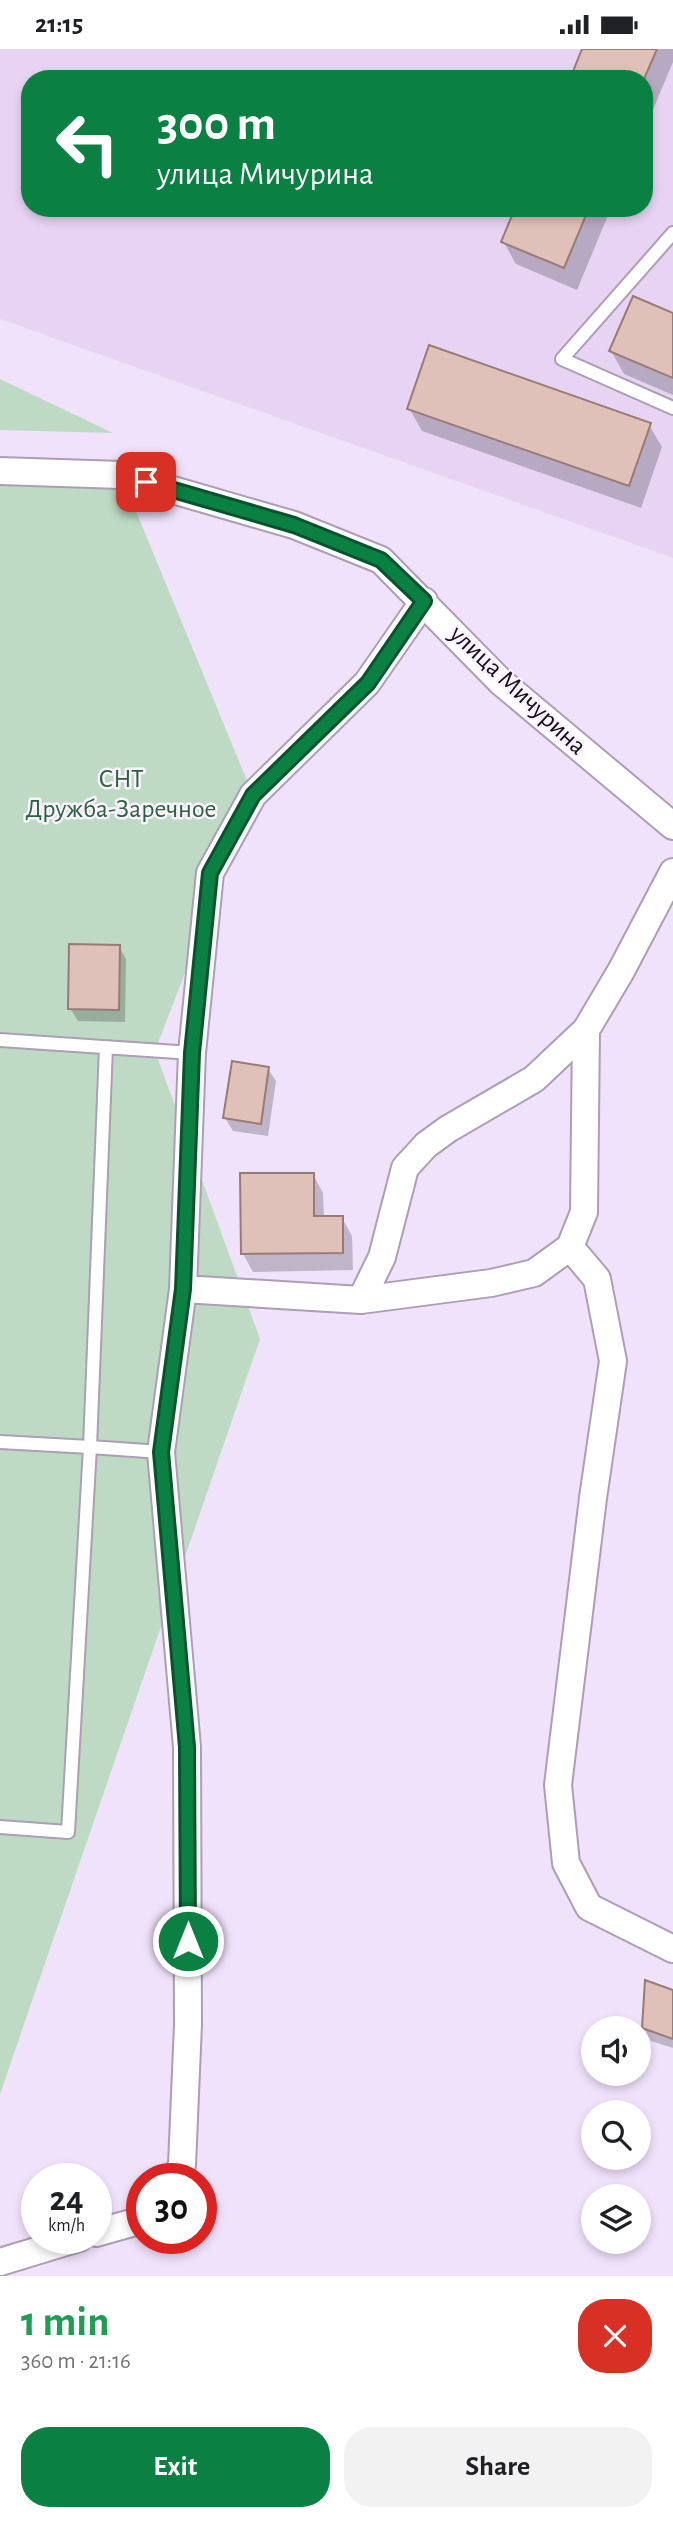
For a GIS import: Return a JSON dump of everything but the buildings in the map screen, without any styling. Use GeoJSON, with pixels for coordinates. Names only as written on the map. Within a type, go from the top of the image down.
{"type":"FeatureCollection","features":[{"type":"Feature","properties":{"kind":"street","name":"улица Мичурина"},"geometry":{"type":"LineString","coordinates":[[0,471],[121,475],[294,525],[381,560],[501,682],[673,826]]}},
{"type":"Feature","properties":{"kind":"street"},"geometry":{"type":"LineString","coordinates":[[182,2163],[188,2024],[187,1747],[161,1452],[183,1289],[192,1053],[210,873],[253,795],[368,683],[424,601]]}},
{"type":"Feature","properties":{"kind":"street"},"geometry":{"type":"LineString","coordinates":[[361,1300],[382,1257],[405,1168],[426,1145],[449,1129],[534,1079],[586,1030],[621,971],[673,872]]}},
{"type":"Feature","properties":{"kind":"street"},"geometry":{"type":"LineString","coordinates":[[183,1289],[361,1300],[491,1283],[534,1273],[570,1247],[584,1212],[586,1030]]}},
{"type":"Feature","properties":{"kind":"street"},"geometry":{"type":"LineString","coordinates":[[570,1247],[597,1279],[613,1361],[593,1498],[558,1785],[566,1863],[589,1907],[673,1949]]}},
{"type":"Feature","properties":{"kind":"street"},"geometry":{"type":"LineString","coordinates":[[0,2262],[26,2254]]}},
{"type":"Feature","properties":{"kind":"lane"},"geometry":{"type":"LineString","coordinates":[[673,233],[562,359],[673,408]]}},
{"type":"Feature","properties":{"kind":"lane"},"geometry":{"type":"LineString","coordinates":[[0,1040],[192,1053]]}},
{"type":"Feature","properties":{"kind":"lane"},"geometry":{"type":"LineString","coordinates":[[0,1827],[68,1832],[90,1447],[106,1047]]}},
{"type":"Feature","properties":{"kind":"lane"},"geometry":{"type":"LineString","coordinates":[[0,1442],[161,1452]]}},
{"type":"Feature","properties":{"kind":"shaded area"},"geometry":{"type":"Polygon","coordinates":[[[0,49],[673,49],[673,558],[0,319],[0,49]]]}},
{"type":"Feature","properties":{"kind":"green space"},"geometry":{"type":"Polygon","coordinates":[[[0,379],[113,433],[0,430],[0,379]]]}},
{"type":"Feature","properties":{"kind":"green space","name":"СНТ Дружба-Заречное"},"geometry":{"type":"Polygon","coordinates":[[[0,471],[121,475],[253,795],[155,1051],[260,1339],[0,2094],[0,471]]]}},
{"type":"Feature","properties":{"kind":"route"},"geometry":{"type":"LineString","coordinates":[[146,482],[294,525],[381,560],[424,601],[368,683],[253,795],[210,873],[192,1053],[183,1289],[161,1452],[187,1747],[188,1941]]}}]}
